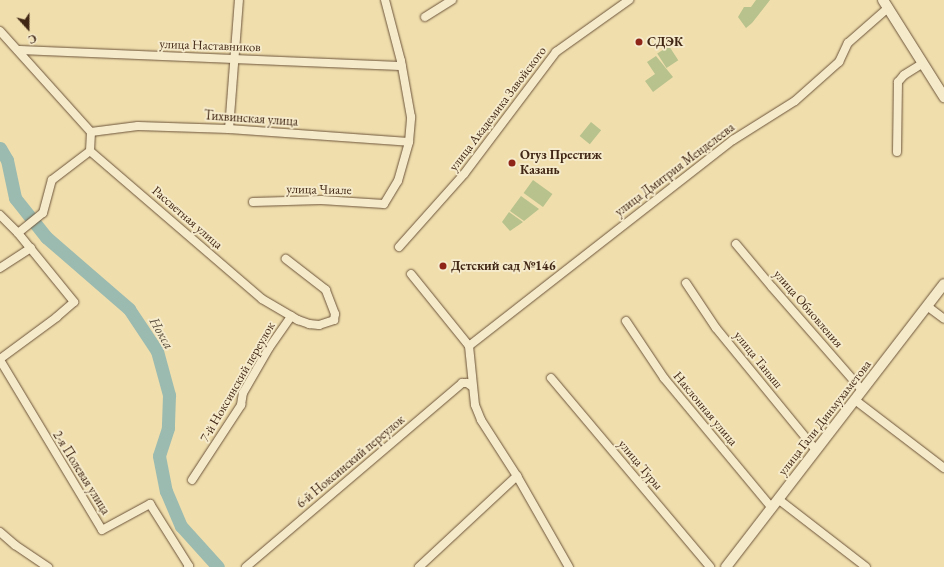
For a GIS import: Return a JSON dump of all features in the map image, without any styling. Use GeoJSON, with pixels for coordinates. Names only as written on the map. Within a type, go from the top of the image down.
{"type":"FeatureCollection","features":[{"type":"Feature","properties":{"kind":"street"},"geometry":{"type":"LineString","coordinates":[[229,129],[239,0]]}},
{"type":"Feature","properties":{"kind":"street"},"geometry":{"type":"LineString","coordinates":[[385,0],[402,66],[411,117],[409,142]]}},
{"type":"Feature","properties":{"kind":"street"},"geometry":{"type":"LineString","coordinates":[[425,17],[452,0]]}},
{"type":"Feature","properties":{"kind":"street","name":"улица Академика Завойского"},"geometry":{"type":"LineString","coordinates":[[399,247],[464,174],[556,52],[629,0]]}},
{"type":"Feature","properties":{"kind":"street"},"geometry":{"type":"LineString","coordinates":[[885,4],[944,97]]}},
{"type":"Feature","properties":{"kind":"street","name":"улица Дмитрия Менделеева"},"geometry":{"type":"LineString","coordinates":[[469,346],[551,280],[733,140],[795,101],[839,62],[848,43],[885,4]]}},
{"type":"Feature","properties":{"kind":"street"},"geometry":{"type":"LineString","coordinates":[[0,31],[91,132],[90,151],[52,180],[43,213],[18,233]]}},
{"type":"Feature","properties":{"kind":"street","name":"улица Наставников"},"geometry":{"type":"LineString","coordinates":[[18,50],[402,66]]}},
{"type":"Feature","properties":{"kind":"street"},"geometry":{"type":"LineString","coordinates":[[897,152],[898,82],[904,75],[923,63]]}},
{"type":"Feature","properties":{"kind":"street","name":"Тихвинская улица"},"geometry":{"type":"LineString","coordinates":[[91,132],[138,126],[229,129],[409,142]]}},
{"type":"Feature","properties":{"kind":"street","name":"улица Чиале"},"geometry":{"type":"LineString","coordinates":[[253,202],[321,200],[384,204],[398,181],[409,142]]}},
{"type":"Feature","properties":{"kind":"street","name":"Рассветная улица"},"geometry":{"type":"LineString","coordinates":[[90,151],[262,299],[291,316],[309,324],[319,325],[334,320],[335,314],[326,290],[286,259]]}},
{"type":"Feature","properties":{"kind":"street","name":"2-я Полевая улица"},"geometry":{"type":"LineString","coordinates":[[0,215],[18,233],[74,302],[57,317],[0,359],[102,530],[150,504],[188,566]]}},
{"type":"Feature","properties":{"kind":"street","name":"улица Обновления"},"geometry":{"type":"LineString","coordinates":[[736,244],[862,390]]}},
{"type":"Feature","properties":{"kind":"street"},"geometry":{"type":"LineString","coordinates":[[0,268],[30,248]]}},
{"type":"Feature","properties":{"kind":"street"},"geometry":{"type":"LineString","coordinates":[[411,274],[469,346],[475,405],[481,420],[517,476],[569,567]]}},
{"type":"Feature","properties":{"kind":"street","name":"улица Таныш"},"geometry":{"type":"LineString","coordinates":[[686,282],[716,328],[816,450]]}},
{"type":"Feature","properties":{"kind":"street","name":"улица Гали Динмухаметова"},"geometry":{"type":"LineString","coordinates":[[726,567],[944,284]]}},
{"type":"Feature","properties":{"kind":"street"},"geometry":{"type":"LineString","coordinates":[[927,306],[944,319]]}},
{"type":"Feature","properties":{"kind":"street","name":"7-й Ноксинский переулок"},"geometry":{"type":"LineString","coordinates":[[192,480],[241,405],[243,393],[269,348],[291,316]]}},
{"type":"Feature","properties":{"kind":"street","name":"Наклонная улица"},"geometry":{"type":"LineString","coordinates":[[626,321],[664,378],[775,503],[866,567]]}},
{"type":"Feature","properties":{"kind":"street","name":"улица Туры"},"geometry":{"type":"LineString","coordinates":[[551,378],[710,567]]}},
{"type":"Feature","properties":{"kind":"street","name":"6-й Ноксинский переулок"},"geometry":{"type":"LineString","coordinates":[[246,567],[462,383],[468,383],[473,387]]}},
{"type":"Feature","properties":{"kind":"street"},"geometry":{"type":"LineString","coordinates":[[855,400],[944,468]]}},
{"type":"Feature","properties":{"kind":"street"},"geometry":{"type":"LineString","coordinates":[[419,567],[517,476]]}},
{"type":"Feature","properties":{"kind":"street"},"geometry":{"type":"LineString","coordinates":[[0,532],[14,545],[48,567]]}},
{"type":"Feature","properties":{"kind":"green space"},"geometry":{"type":"Polygon","coordinates":[[[756,0],[770,0],[752,23],[746,28],[738,17],[744,7],[751,7],[756,0]]]}},
{"type":"Feature","properties":{"kind":"green space"},"geometry":{"type":"Polygon","coordinates":[[[669,46],[678,60],[667,68],[657,54],[669,46]]]}},
{"type":"Feature","properties":{"kind":"green space"},"geometry":{"type":"Polygon","coordinates":[[[656,56],[673,77],[653,92],[645,81],[655,74],[647,62],[656,56]]]}},
{"type":"Feature","properties":{"kind":"green space"},"geometry":{"type":"Polygon","coordinates":[[[591,122],[601,130],[590,144],[580,136],[591,122]]]}},
{"type":"Feature","properties":{"kind":"green space"},"geometry":{"type":"Polygon","coordinates":[[[533,180],[552,194],[543,207],[524,193],[533,180]]]}},
{"type":"Feature","properties":{"kind":"green space"},"geometry":{"type":"Polygon","coordinates":[[[521,196],[539,209],[524,221],[510,211],[521,196]]]}},
{"type":"Feature","properties":{"kind":"green space"},"geometry":{"type":"Polygon","coordinates":[[[509,212],[523,222],[510,231],[502,222],[509,212]]]}},
{"type":"Feature","properties":{"kind":"waterway","name":"Нокса"},"geometry":{"type":"LineString","coordinates":[[0,148],[7,160],[15,198],[46,237],[129,309],[157,351],[169,395],[168,428],[159,456],[166,491],[181,526],[218,567]]}},
{"type":"Feature","properties":{"kind":"place","name":"СДЭК"},"geometry":{"type":"Point","coordinates":[639,42]}},
{"type":"Feature","properties":{"kind":"place","name":"Огуз Престиж Казань"},"geometry":{"type":"Point","coordinates":[512,163]}},
{"type":"Feature","properties":{"kind":"place","name":"Детский сад №146"},"geometry":{"type":"Point","coordinates":[443,266]}}]}
